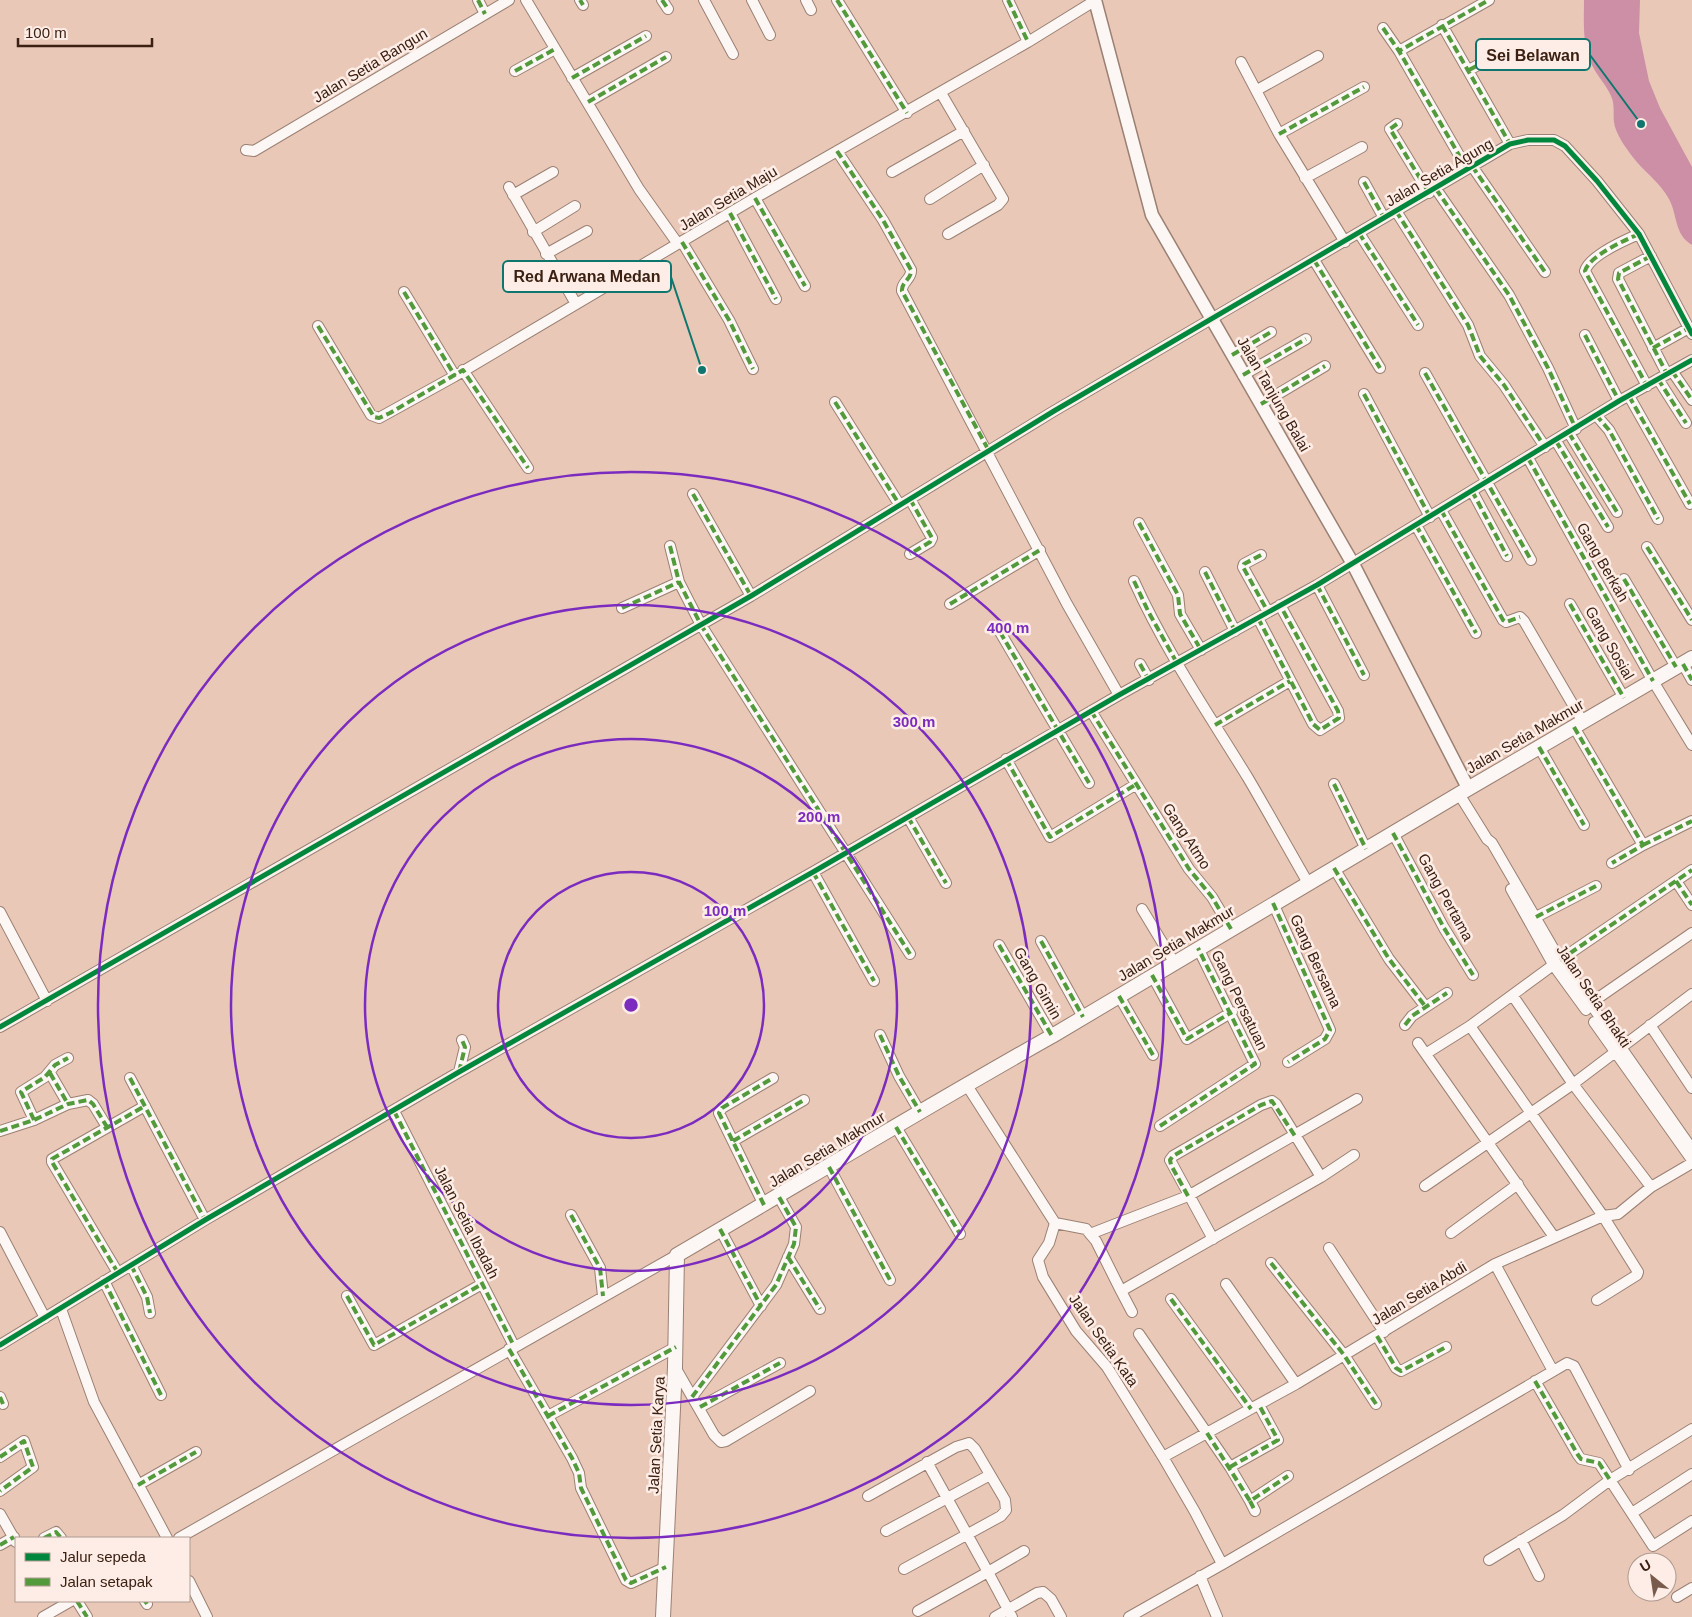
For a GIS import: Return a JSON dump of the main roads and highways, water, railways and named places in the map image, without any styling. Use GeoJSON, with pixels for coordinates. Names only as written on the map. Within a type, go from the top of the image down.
{"type":"FeatureCollection","features":[{"type":"Feature","properties":{"kind":"main road","name":"Jalan Setia Makmur"},"geometry":{"type":"LineString","coordinates":[[676,1255],[829,1167],[966,1084],[1052,1036],[1463,791],[1684,663]]}},
{"type":"Feature","properties":{"kind":"main road","name":"Jalan Setia Karya"},"geometry":{"type":"LineString","coordinates":[[664,1617],[676,1347],[676,1255]]}},
{"type":"Feature","properties":{"kind":"place","name":"Sei Belawan"},"geometry":{"type":"Point","coordinates":[1641,124]}},
{"type":"Feature","properties":{"kind":"place","name":"Red Arwana Medan"},"geometry":{"type":"Point","coordinates":[702,370]}}]}
